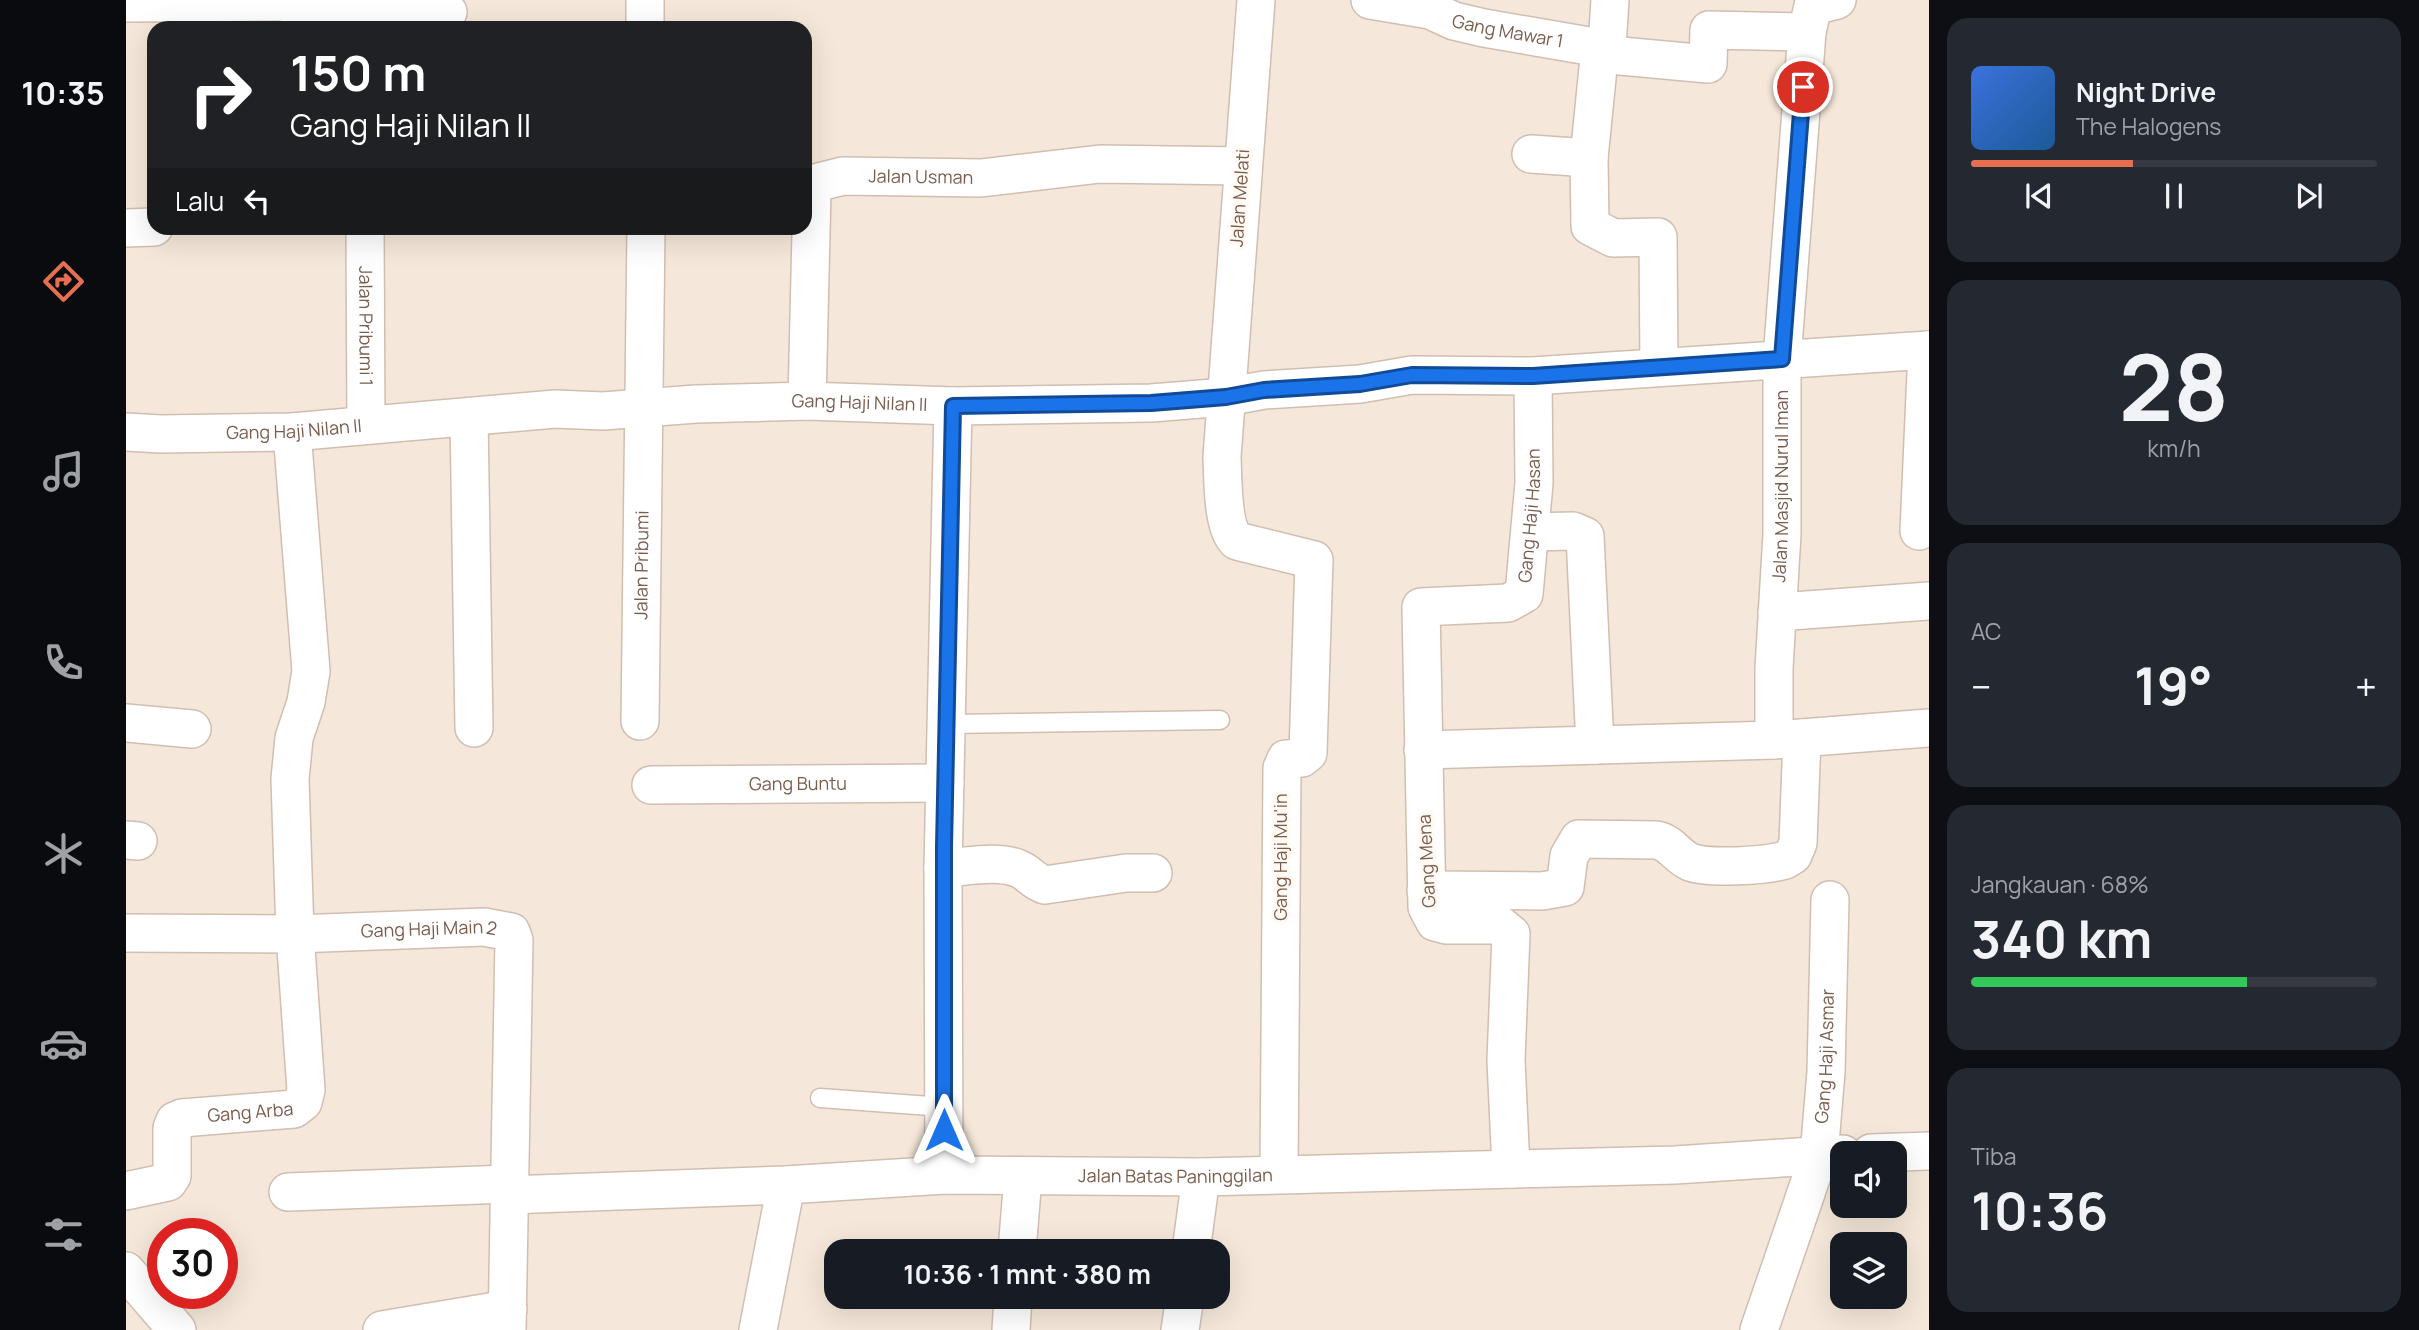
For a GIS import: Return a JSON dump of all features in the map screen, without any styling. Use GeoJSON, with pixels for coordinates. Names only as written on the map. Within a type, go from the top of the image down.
{"type":"FeatureCollection","features":[{"type":"Feature","properties":{"kind":"street"},"geometry":{"type":"LineString","coordinates":[[645,0],[645,21]]}},
{"type":"Feature","properties":{"kind":"street","name":"Jalan Melati"},"geometry":{"type":"LineString","coordinates":[[1226,397],[1256,0]]}},
{"type":"Feature","properties":{"kind":"street","name":"Gang Mawar 1"},"geometry":{"type":"LineString","coordinates":[[1370,0],[1430,9],[1454,21],[1484,28],[1708,64],[1709,30],[1727,15]]}},
{"type":"Feature","properties":{"kind":"street"},"geometry":{"type":"LineString","coordinates":[[1610,0],[1588,158],[1590,226],[1613,239],[1658,237],[1659,366]]}},
{"type":"Feature","properties":{"kind":"street","name":"Jalan Masjid Nurul Iman"},"geometry":{"type":"LineString","coordinates":[[1426,890],[1542,891],[1564,887],[1569,856],[1579,839],[1657,840],[1667,844],[1686,860],[1700,864],[1785,860],[1793,855],[1798,843],[1777,612],[1782,534],[1782,359],[1807,32],[1813,6],[1837,0]]}},
{"type":"Feature","properties":{"kind":"street"},"geometry":{"type":"LineString","coordinates":[[126,3],[278,1],[351,18],[448,12]]}},
{"type":"Feature","properties":{"kind":"street"},"geometry":{"type":"LineString","coordinates":[[1727,15],[1807,32]]}},
{"type":"Feature","properties":{"kind":"street"},"geometry":{"type":"LineString","coordinates":[[1531,154],[1588,158]]}},
{"type":"Feature","properties":{"kind":"street","name":"Jalan Usman"},"geometry":{"type":"LineString","coordinates":[[812,191],[819,182],[842,176],[981,178],[1100,164],[1243,166]]}},
{"type":"Feature","properties":{"kind":"street"},"geometry":{"type":"LineString","coordinates":[[126,228],[147,228]]}},
{"type":"Feature","properties":{"kind":"street","name":"Jalan Pribumi 1"},"geometry":{"type":"LineString","coordinates":[[365,235],[366,425]]}},
{"type":"Feature","properties":{"kind":"street","name":"Jalan Pribumi"},"geometry":{"type":"LineString","coordinates":[[640,721],[646,235]]}},
{"type":"Feature","properties":{"kind":"street","name":"Jalan Usman"},"geometry":{"type":"LineString","coordinates":[[807,401],[811,235]]}},
{"type":"Feature","properties":{"kind":"street"},"geometry":{"type":"LineString","coordinates":[[1919,531],[1928,350]]}},
{"type":"Feature","properties":{"kind":"street","name":"Gang Haji Nilan II"},"geometry":{"type":"LineString","coordinates":[[126,432],[292,432],[555,409],[643,410],[696,404],[807,401],[953,406],[1151,403],[1226,397],[1264,390],[1360,384],[1412,375],[1533,376],[1928,350]]}},
{"type":"Feature","properties":{"kind":"street","name":"Gang Haji Hasan"},"geometry":{"type":"LineString","coordinates":[[1421,607],[1496,604],[1517,599],[1524,594],[1534,483],[1533,376]]}},
{"type":"Feature","properties":{"kind":"street","name":"Gang Haji Mu'in"},"geometry":{"type":"LineString","coordinates":[[1226,397],[1222,457],[1231,536],[1247,544],[1314,560],[1308,753],[1302,758],[1286,760],[1282,768],[1279,1173]]}},
{"type":"Feature","properties":{"kind":"street"},"geometry":{"type":"LineString","coordinates":[[944,1175],[944,783],[948,724],[953,406]]}},
{"type":"Feature","properties":{"kind":"street"},"geometry":{"type":"LineString","coordinates":[[469,418],[474,729]]}},
{"type":"Feature","properties":{"kind":"street"},"geometry":{"type":"LineString","coordinates":[[292,432],[311,671],[306,702],[294,738],[290,779],[295,934]]}},
{"type":"Feature","properties":{"kind":"street"},"geometry":{"type":"LineString","coordinates":[[1531,532],[1573,531],[1585,536],[1595,745]]}},
{"type":"Feature","properties":{"kind":"street"},"geometry":{"type":"LineString","coordinates":[[1777,612],[1929,601]]}},
{"type":"Feature","properties":{"kind":"street","name":"Gang Mena"},"geometry":{"type":"LineString","coordinates":[[1421,607],[1427,907],[1435,922],[1446,925],[1500,925],[1511,934],[1506,1060],[1511,1169]]}},
{"type":"Feature","properties":{"kind":"street"},"geometry":{"type":"LineString","coordinates":[[126,723],[192,729]]}},
{"type":"Feature","properties":{"kind":"street"},"geometry":{"type":"LineString","coordinates":[[1423,750],[1788,739],[1929,728]]}},
{"type":"Feature","properties":{"kind":"street","name":"Gang Buntu"},"geometry":{"type":"LineString","coordinates":[[651,785],[944,783]]}},
{"type":"Feature","properties":{"kind":"street"},"geometry":{"type":"LineString","coordinates":[[943,869],[1008,865],[1026,871],[1033,882],[1045,885],[1126,873],[1153,873]]}},
{"type":"Feature","properties":{"kind":"street","name":"Gang Haji Asmar"},"geometry":{"type":"LineString","coordinates":[[1830,900],[1826,1072],[1830,1141]]}},
{"type":"Feature","properties":{"kind":"street","name":"Gang Haji Main 2"},"geometry":{"type":"LineString","coordinates":[[126,933],[295,934],[484,928],[511,932],[514,940],[508,1189]]}},
{"type":"Feature","properties":{"kind":"street","name":"Gang Arba"},"geometry":{"type":"LineString","coordinates":[[126,1191],[168,1182],[172,1176],[172,1128],[175,1121],[182,1118],[294,1109],[303,1102],[306,1090],[295,934]]}},
{"type":"Feature","properties":{"kind":"street"},"geometry":{"type":"LineString","coordinates":[[1907,1152],[1929,1151]]}},
{"type":"Feature","properties":{"kind":"street","name":"Jalan Batas Paninggilan"},"geometry":{"type":"LineString","coordinates":[[508,1189],[786,1185],[944,1175],[1201,1177],[1675,1165],[1830,1154]]}},
{"type":"Feature","properties":{"kind":"street","name":"Gang Haji Asmar"},"geometry":{"type":"LineString","coordinates":[[1759,1330],[1830,1156]]}},
{"type":"Feature","properties":{"kind":"street"},"geometry":{"type":"LineString","coordinates":[[1018,1239],[1023,1177]]}},
{"type":"Feature","properties":{"kind":"street"},"geometry":{"type":"LineString","coordinates":[[1193,1239],[1201,1177]]}},
{"type":"Feature","properties":{"kind":"street"},"geometry":{"type":"LineString","coordinates":[[758,1330],[786,1185]]}},
{"type":"Feature","properties":{"kind":"street"},"geometry":{"type":"LineString","coordinates":[[288,1192],[508,1189],[508,1320],[382,1330]]}},
{"type":"Feature","properties":{"kind":"street"},"geometry":{"type":"LineString","coordinates":[[126,1271],[177,1330]]}},
{"type":"Feature","properties":{"kind":"street"},"geometry":{"type":"LineString","coordinates":[[1011,1330],[1012,1309]]}},
{"type":"Feature","properties":{"kind":"street"},"geometry":{"type":"LineString","coordinates":[[1180,1330],[1183,1309]]}},
{"type":"Feature","properties":{"kind":"lane"},"geometry":{"type":"LineString","coordinates":[[948,724],[1220,720]]}},
{"type":"Feature","properties":{"kind":"lane"},"geometry":{"type":"LineString","coordinates":[[820,1098],[944,1107]]}},
{"type":"Feature","properties":{"kind":"shaded area"},"geometry":{"type":"Polygon","coordinates":[[[126,0],[1929,0],[1929,1330],[126,1330],[126,0]]]}},
{"type":"Feature","properties":{"kind":"route"},"geometry":{"type":"LineString","coordinates":[[944,1130],[944,783],[948,724],[953,406],[1151,403],[1226,397],[1264,390],[1360,384],[1412,375],[1533,376],[1782,359],[1803,87]]}}]}
